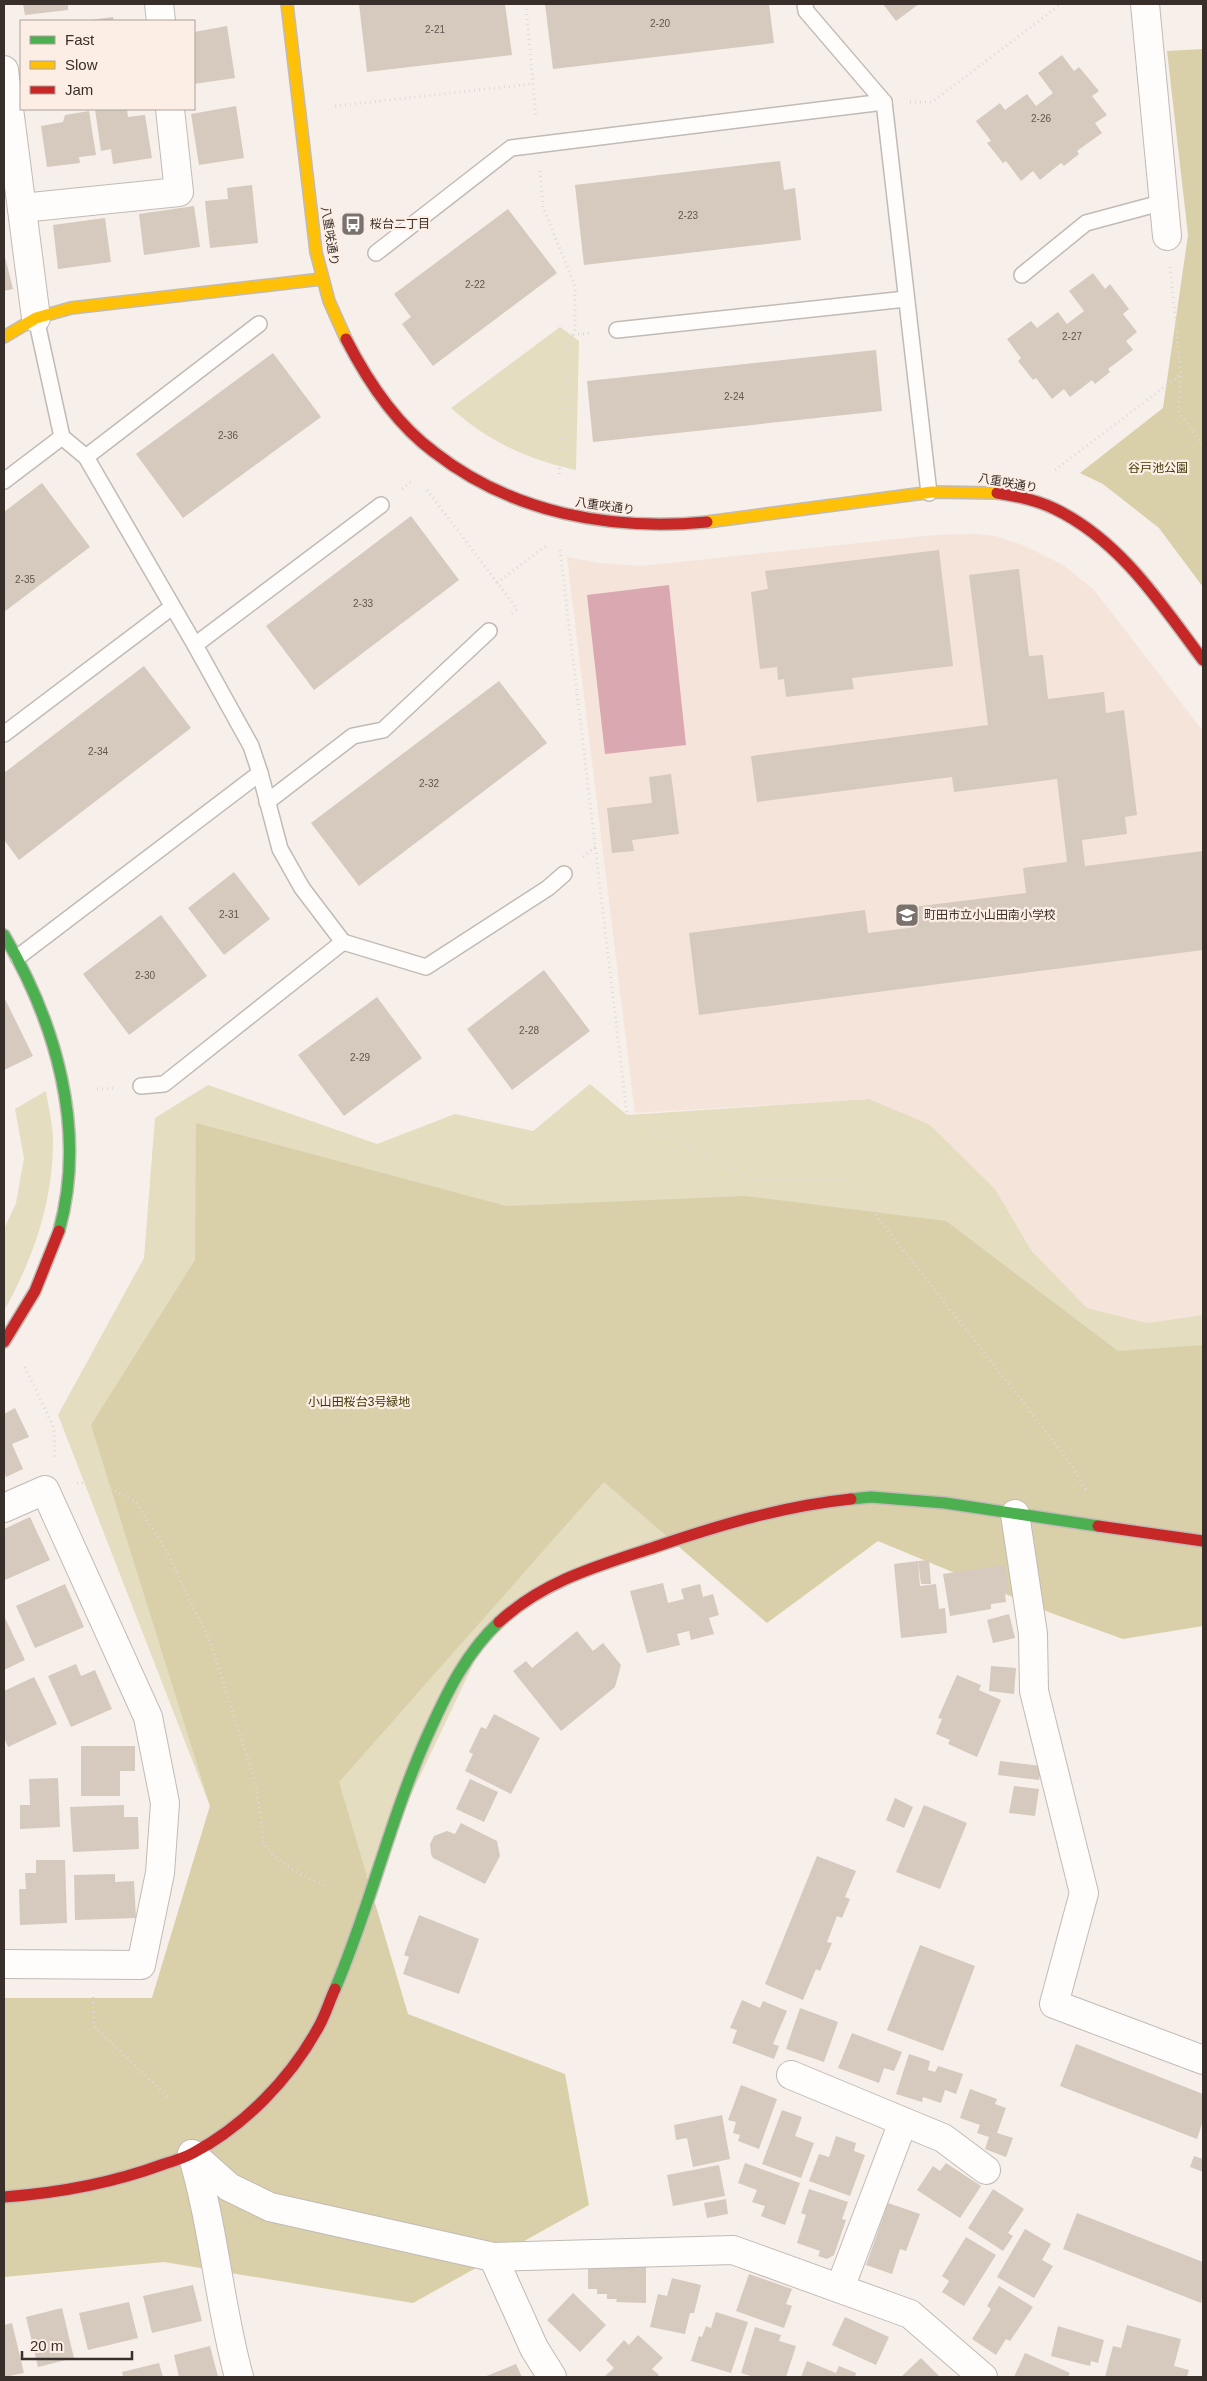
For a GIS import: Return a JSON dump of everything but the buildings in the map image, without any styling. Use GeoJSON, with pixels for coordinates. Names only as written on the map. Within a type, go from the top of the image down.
{"type":"FeatureCollection","features":[{"type":"Feature","properties":{"kind":"street"},"geometry":{"type":"LineString","coordinates":[[160,4],[161,20]]}},
{"type":"Feature","properties":{"kind":"street","name":"八重咲通り"},"geometry":{"type":"LineString","coordinates":[[287,4],[311,205],[322,279],[346,339],[371,381],[399,417],[434,452],[487,485],[560,513],[598,522],[646,526],[737,519],[929,494],[975,490],[1021,497],[1051,507],[1078,520],[1103,539],[1132,567],[1203,660]]}},
{"type":"Feature","properties":{"kind":"street"},"geometry":{"type":"LineString","coordinates":[[1145,4],[1167,236]]}},
{"type":"Feature","properties":{"kind":"street"},"geometry":{"type":"LineString","coordinates":[[4,70],[36,318]]}},
{"type":"Feature","properties":{"kind":"street"},"geometry":{"type":"LineString","coordinates":[[22,208],[179,192],[170,110]]}},
{"type":"Feature","properties":{"kind":"street"},"geometry":{"type":"LineString","coordinates":[[4,336],[36,318],[71,308],[322,279]]}},
{"type":"Feature","properties":{"kind":"street"},"geometry":{"type":"LineString","coordinates":[[4,1342],[25,1308],[50,1254],[67,1196],[70,1129],[58,1060],[41,1006],[8,953]]}},
{"type":"Feature","properties":{"kind":"street"},"geometry":{"type":"LineString","coordinates":[[4,1508],[45,1490],[148,1717],[165,1803],[160,1873],[141,1965],[4,1964]]}},
{"type":"Feature","properties":{"kind":"street"},"geometry":{"type":"LineString","coordinates":[[4,2197],[34,2195],[94,2184],[143,2172],[192,2154],[228,2131],[269,2095],[291,2069],[318,2028],[340,1978],[409,1775],[451,1683],[488,1633],[516,1607],[558,1581],[645,1548],[723,1524],[833,1501],[871,1497],[945,1503],[1203,1541]]}},
{"type":"Feature","properties":{"kind":"street"},"geometry":{"type":"LineString","coordinates":[[1015,1514],[1034,1634],[1034,1691],[1084,1893],[1054,2004],[1203,2060]]}},
{"type":"Feature","properties":{"kind":"street"},"geometry":{"type":"LineString","coordinates":[[792,2075],[943,2138],[986,2170]]}},
{"type":"Feature","properties":{"kind":"street"},"geometry":{"type":"LineString","coordinates":[[840,2288],[903,2122]]}},
{"type":"Feature","properties":{"kind":"street"},"geometry":{"type":"LineString","coordinates":[[192,2154],[229,2187],[270,2207],[492,2257],[733,2250],[910,2314],[983,2377]]}},
{"type":"Feature","properties":{"kind":"street"},"geometry":{"type":"LineString","coordinates":[[192,2154],[203,2191],[227,2333],[239,2377]]}},
{"type":"Feature","properties":{"kind":"street"},"geometry":{"type":"LineString","coordinates":[[492,2257],[534,2348],[552,2377]]}},
{"type":"Feature","properties":{"kind":"lane"},"geometry":{"type":"LineString","coordinates":[[805,4],[806,11],[884,102],[929,494]]}},
{"type":"Feature","properties":{"kind":"lane"},"geometry":{"type":"LineString","coordinates":[[376,253],[511,148],[884,102]]}},
{"type":"Feature","properties":{"kind":"lane"},"geometry":{"type":"LineString","coordinates":[[1022,275],[1086,223],[1164,202]]}},
{"type":"Feature","properties":{"kind":"lane"},"geometry":{"type":"LineString","coordinates":[[617,330],[906,299]]}},
{"type":"Feature","properties":{"kind":"lane"},"geometry":{"type":"LineString","coordinates":[[36,318],[62,437],[86,457],[195,645],[250,746],[260,773],[280,849],[302,888],[343,942],[426,966],[548,888],[564,874]]}},
{"type":"Feature","properties":{"kind":"lane"},"geometry":{"type":"LineString","coordinates":[[86,457],[259,324]]}},
{"type":"Feature","properties":{"kind":"lane"},"geometry":{"type":"LineString","coordinates":[[4,481],[62,437]]}},
{"type":"Feature","properties":{"kind":"lane"},"geometry":{"type":"LineString","coordinates":[[195,645],[381,505]]}},
{"type":"Feature","properties":{"kind":"lane"},"geometry":{"type":"LineString","coordinates":[[4,734],[172,607]]}},
{"type":"Feature","properties":{"kind":"lane"},"geometry":{"type":"LineString","coordinates":[[267,802],[353,736],[383,730],[489,631]]}},
{"type":"Feature","properties":{"kind":"lane"},"geometry":{"type":"LineString","coordinates":[[8,953],[260,773]]}},
{"type":"Feature","properties":{"kind":"lane"},"geometry":{"type":"LineString","coordinates":[[141,1086],[164,1084],[343,942]]}},
{"type":"Feature","properties":{"kind":"path"},"geometry":{"type":"LineString","coordinates":[[526,4],[539,145],[542,207],[575,286],[575,329],[567,351],[559,478]]}},
{"type":"Feature","properties":{"kind":"path"},"geometry":{"type":"LineString","coordinates":[[884,102],[932,102],[1061,4]]}},
{"type":"Feature","properties":{"kind":"path"},"geometry":{"type":"LineString","coordinates":[[335,106],[532,84]]}},
{"type":"Feature","properties":{"kind":"path"},"geometry":{"type":"LineString","coordinates":[[1167,236],[1181,375],[1178,411],[1203,445]]}},
{"type":"Feature","properties":{"kind":"path"},"geometry":{"type":"LineString","coordinates":[[1055,470],[1181,375]]}},
{"type":"Feature","properties":{"kind":"path"},"geometry":{"type":"LineString","coordinates":[[426,488],[517,610],[489,631]]}},
{"type":"Feature","properties":{"kind":"path"},"geometry":{"type":"LineString","coordinates":[[497,582],[546,546]]}},
{"type":"Feature","properties":{"kind":"path"},"geometry":{"type":"LineString","coordinates":[[560,550],[627,1115],[754,1180],[848,1180],[1018,1395],[1070,1464],[1110,1527]]}},
{"type":"Feature","properties":{"kind":"path"},"geometry":{"type":"LineString","coordinates":[[582,857],[596,846]]}},
{"type":"Feature","properties":{"kind":"path"},"geometry":{"type":"LineString","coordinates":[[21,1359],[54,1428]]}},
{"type":"Feature","properties":{"kind":"path"},"geometry":{"type":"LineString","coordinates":[[45,1490],[72,1483],[98,1482],[136,1502],[167,1552],[211,1644],[256,1785],[264,1844],[275,1857],[298,1873],[327,1886]]}},
{"type":"Feature","properties":{"kind":"path"},"geometry":{"type":"LineString","coordinates":[[92,1965],[94,2026],[170,2099]]}},
{"type":"Feature","properties":{"kind":"shaded area","name":"町田市立小山田南小学校"},"geometry":{"type":"Polygon","coordinates":[[[975,534],[995,536],[1023,545],[1063,565],[1094,590],[1203,731],[1203,1315],[1147,1323],[1087,1308],[1031,1250],[995,1189],[869,1099],[635,1113],[567,557],[600,563],[642,566],[935,535],[975,534]]]}},
{"type":"Feature","properties":{"kind":"shaded area"},"geometry":{"type":"Polygon","coordinates":[[[669,585],[686,745],[605,754],[587,595],[669,585]]]}},
{"type":"Feature","properties":{"kind":"green space","name":"谷戸池公園"},"geometry":{"type":"Polygon","coordinates":[[[1203,49],[1203,587],[1159,528],[1103,484],[1080,473],[1163,408],[1188,235],[1167,51],[1203,49]]]}},
{"type":"Feature","properties":{"kind":"green space"},"geometry":{"type":"Polygon","coordinates":[[[560,327],[579,341],[576,470],[542,461],[509,448],[479,430],[451,408],[560,327]]]}},
{"type":"Feature","properties":{"kind":"green space","name":"小山田桜台3号緑地"},"geometry":{"type":"Polygon","coordinates":[[[590,1084],[627,1115],[869,1099],[930,1125],[995,1189],[1031,1250],[1087,1308],[1147,1323],[1203,1315],[1203,1541],[871,1497],[585,1570],[488,1633],[374,1873],[152,1998],[210,1806],[58,1415],[144,1258],[155,1118],[208,1085],[377,1144],[455,1114],[533,1131],[590,1084]]]}},
{"type":"Feature","properties":{"kind":"green space"},"geometry":{"type":"Polygon","coordinates":[[[46,1091],[53,1140],[50,1185],[33,1250],[4,1311],[4,1229],[16,1203],[24,1158],[15,1109],[46,1091]]]}},
{"type":"Feature","properties":{"kind":"green space","name":"小山田桜台3号緑地"},"geometry":{"type":"Polygon","coordinates":[[[196,1123],[506,1206],[745,1196],[946,1221],[1118,1351],[1203,1345],[1203,1626],[1123,1639],[1051,1613],[878,1541],[767,1623],[604,1482],[339,1782],[408,2014],[565,2074],[589,2205],[413,2303],[164,2262],[4,2277],[4,1998],[152,1998],[210,1806],[91,1425],[195,1260],[196,1123]]]}},
{"type":"Feature","properties":{"kind":"traffic: fast"},"geometry":{"type":"LineString","coordinates":[[4,935],[38,1004],[52,1041],[61,1078],[68,1116],[70,1155],[67,1193],[59,1231]]}},
{"type":"Feature","properties":{"kind":"traffic: fast"},"geometry":{"type":"LineString","coordinates":[[851,1499],[871,1497],[945,1503],[1098,1526]]}},
{"type":"Feature","properties":{"kind":"traffic: fast"},"geometry":{"type":"LineString","coordinates":[[335,1989],[360,1925],[404,1794],[430,1730],[459,1672],[477,1646],[499,1622]]}},
{"type":"Feature","properties":{"kind":"traffic: slow"},"geometry":{"type":"LineString","coordinates":[[287,4],[316,252],[329,301],[346,339]]}},
{"type":"Feature","properties":{"kind":"traffic: slow"},"geometry":{"type":"LineString","coordinates":[[4,337],[36,318],[71,308],[322,279]]}},
{"type":"Feature","properties":{"kind":"traffic: slow"},"geometry":{"type":"LineString","coordinates":[[707,522],[932,492],[997,493]]}},
{"type":"Feature","properties":{"kind":"traffic: jam"},"geometry":{"type":"LineString","coordinates":[[346,339],[373,385],[407,428],[420,441],[464,473],[496,490],[529,503],[563,513],[599,520],[671,524],[707,522]]}},
{"type":"Feature","properties":{"kind":"traffic: jam"},"geometry":{"type":"LineString","coordinates":[[997,493],[1027,499],[1055,509],[1079,522],[1100,538],[1120,556],[1155,596],[1203,660]]}},
{"type":"Feature","properties":{"kind":"traffic: jam"},"geometry":{"type":"LineString","coordinates":[[4,1342],[35,1291],[59,1231]]}},
{"type":"Feature","properties":{"kind":"traffic: jam"},"geometry":{"type":"LineString","coordinates":[[499,1622],[535,1595],[573,1576],[613,1561],[752,1517],[801,1506],[851,1499]]}},
{"type":"Feature","properties":{"kind":"traffic: jam"},"geometry":{"type":"LineString","coordinates":[[1098,1526],[1203,1541]]}},
{"type":"Feature","properties":{"kind":"traffic: jam"},"geometry":{"type":"LineString","coordinates":[[4,2197],[65,2190],[125,2177],[183,2158],[212,2142],[248,2115],[280,2083],[307,2047],[335,1989]]}},
{"type":"Feature","properties":{"kind":"place","name":"桜台二丁目"},"geometry":{"type":"Point","coordinates":[353,224]}},
{"type":"Feature","properties":{"kind":"place","name":"町田市立小山田南小学校"},"geometry":{"type":"Point","coordinates":[907,915]}}]}
